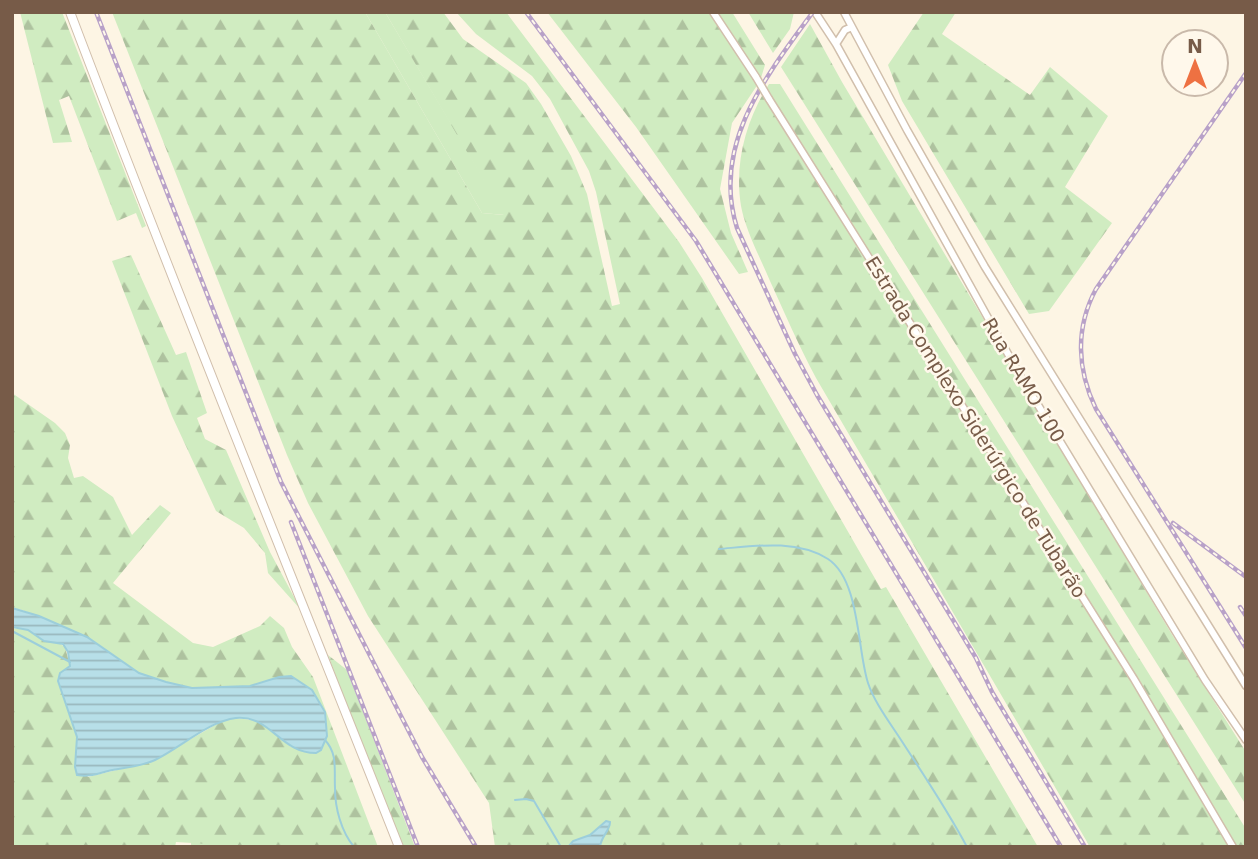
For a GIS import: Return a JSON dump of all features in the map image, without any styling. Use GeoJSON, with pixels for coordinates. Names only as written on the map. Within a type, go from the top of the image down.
{"type":"FeatureCollection","features":[{"type":"Feature","properties":{"kind":"street"},"geometry":{"type":"LineString","coordinates":[[70,12],[241,453],[399,847]]}},
{"type":"Feature","properties":{"kind":"street","name":"Estrada Complexo Siderúrgico de Tubarão"},"geometry":{"type":"LineString","coordinates":[[713,12],[1134,679],[1233,847]]}},
{"type":"Feature","properties":{"kind":"street","name":"Rua RAMO 100"},"geometry":{"type":"LineString","coordinates":[[815,12],[836,44],[1018,372],[1205,680],[1246,740]]}},
{"type":"Feature","properties":{"kind":"street","name":"Rua RAMO 100"},"geometry":{"type":"LineString","coordinates":[[844,12],[985,267],[1246,687]]}},
{"type":"Feature","properties":{"kind":"street"},"geometry":{"type":"LineString","coordinates":[[836,44],[845,30],[852,27]]}},
{"type":"Feature","properties":{"kind":"green space"},"geometry":{"type":"Polygon","coordinates":[[[20,12],[62,12],[146,226],[142,228],[136,213],[117,221],[69,96],[59,100],[72,142],[53,143],[20,12]]]}},
{"type":"Feature","properties":{"kind":"green space"},"geometry":{"type":"Polygon","coordinates":[[[112,12],[365,12],[482,213],[504,215],[385,12],[443,12],[463,39],[526,83],[541,104],[571,156],[587,194],[612,306],[620,304],[589,171],[550,99],[532,76],[476,34],[456,12],[506,12],[679,242],[702,278],[881,589],[886,587],[1038,847],[600,847],[608,829],[606,821],[590,835],[573,841],[568,847],[495,847],[489,803],[368,616],[308,503],[112,12]]]}},
{"type":"Feature","properties":{"kind":"green space"},"geometry":{"type":"Polygon","coordinates":[[[365,12],[385,12],[505,215],[482,213],[365,12]]]}},
{"type":"Feature","properties":{"kind":"green space"},"geometry":{"type":"Polygon","coordinates":[[[547,12],[732,12],[765,65],[760,81],[732,123],[720,189],[731,233],[748,272],[739,274],[636,127],[547,12]]]}},
{"type":"Feature","properties":{"kind":"green space"},"geometry":{"type":"Polygon","coordinates":[[[748,12],[794,12],[790,29],[773,53],[748,12]]]}},
{"type":"Feature","properties":{"kind":"green space"},"geometry":{"type":"Polygon","coordinates":[[[924,12],[956,12],[942,34],[1030,95],[1050,67],[1108,116],[1065,187],[1112,223],[1049,311],[1029,314],[902,101],[888,65],[924,12]]]}},
{"type":"Feature","properties":{"kind":"green space"},"geometry":{"type":"Polygon","coordinates":[[[810,24],[1171,633],[1246,752],[1246,805],[781,67],[810,24]]]}},
{"type":"Feature","properties":{"kind":"green space"},"geometry":{"type":"Polygon","coordinates":[[[769,84],[780,84],[1246,829],[1246,847],[1090,847],[816,378],[746,225],[739,190],[741,158],[748,127],[769,84]]]}},
{"type":"Feature","properties":{"kind":"green space"},"geometry":{"type":"Polygon","coordinates":[[[131,255],[176,355],[186,352],[207,413],[197,418],[205,439],[226,450],[270,552],[301,610],[268,573],[265,553],[244,528],[216,511],[172,416],[112,261],[131,255]]]}},
{"type":"Feature","properties":{"kind":"green space"},"geometry":{"type":"Polygon","coordinates":[[[12,393],[65,433],[70,445],[68,458],[74,478],[83,476],[113,497],[132,535],[160,505],[171,513],[113,583],[193,643],[213,647],[260,626],[270,616],[284,628],[292,647],[313,677],[378,847],[258,847],[176,842],[175,847],[12,847],[12,628],[28,630],[44,641],[57,642],[65,647],[70,666],[61,673],[58,681],[75,729],[75,759],[88,777],[153,761],[222,721],[236,718],[260,721],[291,747],[321,750],[327,736],[325,712],[312,690],[291,676],[278,677],[250,686],[192,688],[166,682],[139,673],[87,637],[12,608],[12,393]]]}},
{"type":"Feature","properties":{"kind":"green space"},"geometry":{"type":"Polygon","coordinates":[[[328,655],[347,670],[415,847],[400,847],[328,655]]]}},
{"type":"Feature","properties":{"kind":"green space"},"geometry":{"type":"Polygon","coordinates":[[[191,842],[258,846],[191,847],[191,842]]]}},
{"type":"Feature","properties":{"kind":"water"},"geometry":{"type":"Polygon","coordinates":[[[12,608],[39,616],[87,637],[139,673],[166,682],[192,688],[250,686],[291,676],[312,690],[325,712],[327,736],[321,750],[316,753],[293,747],[258,722],[236,718],[205,729],[150,762],[93,775],[77,775],[77,737],[58,681],[60,673],[70,666],[68,652],[63,644],[44,641],[28,630],[12,627],[12,608]]]}},
{"type":"Feature","properties":{"kind":"water"},"geometry":{"type":"Polygon","coordinates":[[[606,821],[610,822],[610,825],[600,847],[568,847],[573,841],[590,835],[606,821]]]}},
{"type":"Feature","properties":{"kind":"waterway"},"geometry":{"type":"LineString","coordinates":[[719,549],[789,546],[816,553],[828,559],[838,569],[852,598],[864,669],[871,691],[967,847]]}},
{"type":"Feature","properties":{"kind":"waterway"},"geometry":{"type":"LineString","coordinates":[[12,631],[70,662]]}},
{"type":"Feature","properties":{"kind":"waterway"},"geometry":{"type":"LineString","coordinates":[[325,740],[334,757],[335,796],[340,819],[354,847]]}},
{"type":"Feature","properties":{"kind":"waterway"},"geometry":{"type":"LineString","coordinates":[[515,800],[534,801],[561,847]]}},
{"type":"Feature","properties":{"kind":"railway"},"geometry":{"type":"LineString","coordinates":[[96,12],[281,482],[422,757],[476,847]]}},
{"type":"Feature","properties":{"kind":"railway"},"geometry":{"type":"LineString","coordinates":[[526,12],[696,241],[1061,847]]}},
{"type":"Feature","properties":{"kind":"railway"},"geometry":{"type":"LineString","coordinates":[[813,12],[761,87],[737,140],[731,168],[731,198],[737,228],[795,354],[817,395],[976,658],[992,692],[1085,847]]}},
{"type":"Feature","properties":{"kind":"railway"},"geometry":{"type":"LineString","coordinates":[[1246,73],[1096,289],[1084,319],[1081,349],[1085,379],[1096,409],[1246,648]]}},
{"type":"Feature","properties":{"kind":"railway"},"geometry":{"type":"LineString","coordinates":[[291,522],[418,847]]}},
{"type":"Feature","properties":{"kind":"railway"},"geometry":{"type":"LineString","coordinates":[[1173,523],[1246,577]]}},
{"type":"Feature","properties":{"kind":"railway"},"geometry":{"type":"LineString","coordinates":[[1240,607],[1246,616]]}}]}
